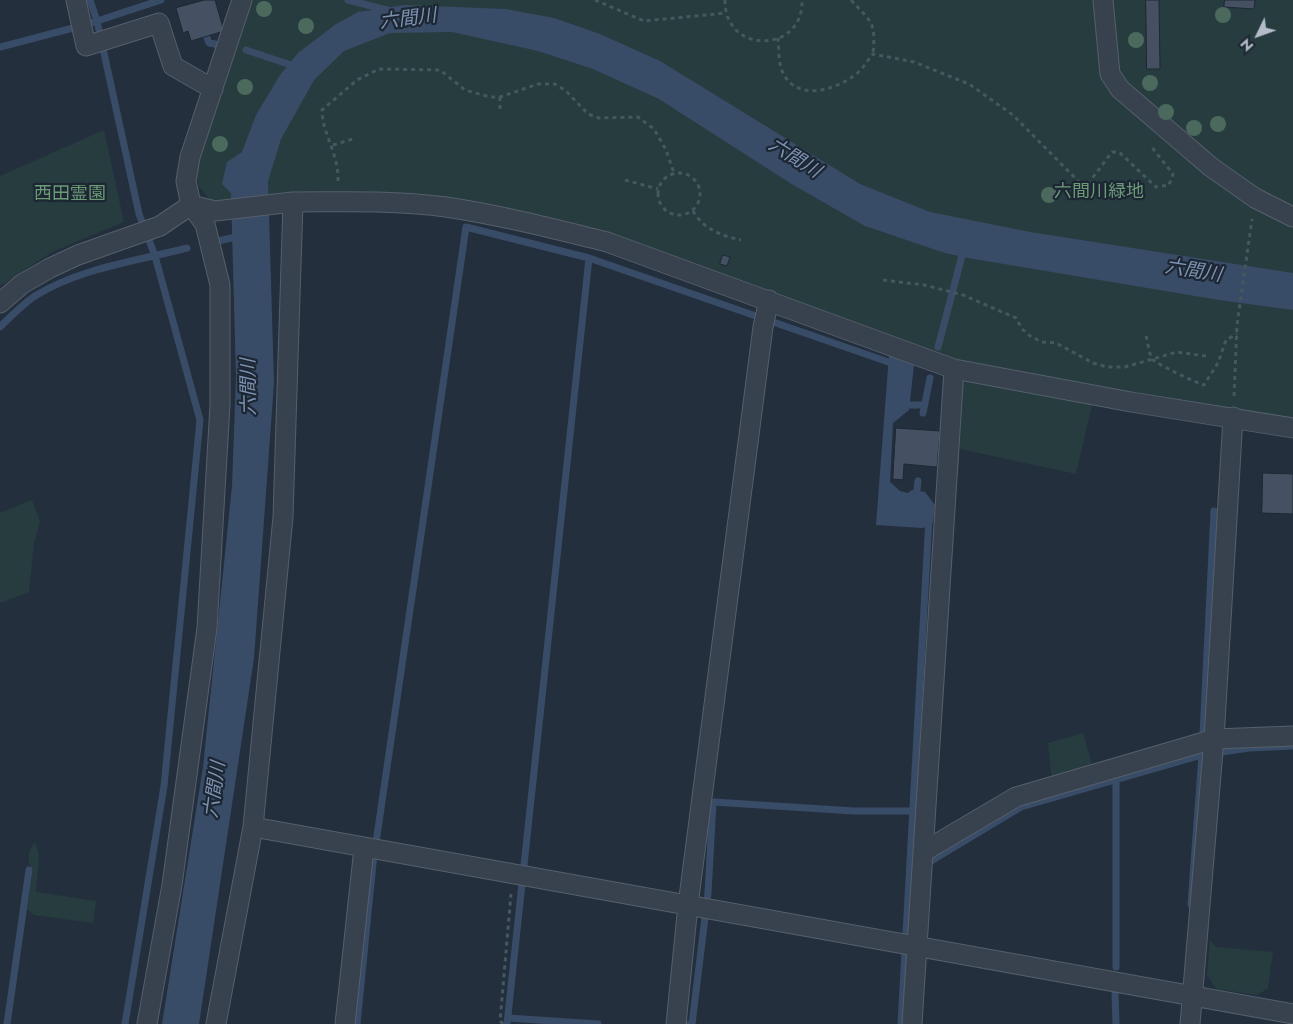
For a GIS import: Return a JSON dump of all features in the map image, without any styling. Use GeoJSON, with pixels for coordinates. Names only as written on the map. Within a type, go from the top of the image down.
{"type":"FeatureCollection","features":[{"type":"Feature","properties":{"kind":"street"},"geometry":{"type":"LineString","coordinates":[[76,0],[86,46],[159,23],[174,66],[213,89]]}},
{"type":"Feature","properties":{"kind":"street"},"geometry":{"type":"LineString","coordinates":[[148,1024],[172,885],[207,628],[220,406],[220,285],[204,224],[191,205],[186,180],[190,157],[242,0]]}},
{"type":"Feature","properties":{"kind":"street"},"geometry":{"type":"LineString","coordinates":[[1103,0],[1110,74],[1120,90],[1211,167],[1255,198],[1293,217]]}},
{"type":"Feature","properties":{"kind":"street"},"geometry":{"type":"LineString","coordinates":[[0,303],[22,284],[50,268],[135,234],[155,228],[191,205],[215,210],[285,203],[336,202],[445,207],[550,228],[607,242],[665,265],[766,314],[829,324],[954,369],[1131,402],[1293,428]]}},
{"type":"Feature","properties":{"kind":"street"},"geometry":{"type":"LineString","coordinates":[[216,1024],[253,827],[283,516],[285,203]]}},
{"type":"Feature","properties":{"kind":"street"},"geometry":{"type":"LineString","coordinates":[[676,1023],[701,908],[766,314]]}},
{"type":"Feature","properties":{"kind":"street"},"geometry":{"type":"LineString","coordinates":[[912,1024],[909,944],[923,852],[954,369]]}},
{"type":"Feature","properties":{"kind":"street"},"geometry":{"type":"LineString","coordinates":[[1190,1024],[1186,995],[1209,746],[1233,417]]}},
{"type":"Feature","properties":{"kind":"street"},"geometry":{"type":"LineString","coordinates":[[923,852],[1016,797],[1209,746],[1293,736]]}},
{"type":"Feature","properties":{"kind":"street"},"geometry":{"type":"LineString","coordinates":[[253,827],[1293,1014]]}},
{"type":"Feature","properties":{"kind":"street"},"geometry":{"type":"LineString","coordinates":[[344,1024],[372,849]]}},
{"type":"Feature","properties":{"kind":"path"},"geometry":{"type":"LineString","coordinates":[[595,0],[644,21],[726,13]]}},
{"type":"Feature","properties":{"kind":"path"},"geometry":{"type":"LineString","coordinates":[[725,0],[726,13],[732,24],[746,37],[765,41],[778,38],[789,32],[797,22],[802,0]]}},
{"type":"Feature","properties":{"kind":"path"},"geometry":{"type":"LineString","coordinates":[[778,38],[783,73],[796,87],[811,91],[824,90],[856,75],[873,54],[875,33],[869,18],[851,0]]}},
{"type":"Feature","properties":{"kind":"path"},"geometry":{"type":"LineString","coordinates":[[873,54],[914,62],[969,84],[1013,115],[1085,188],[1112,152],[1119,152],[1156,186],[1169,185],[1174,174],[1145,138]]}},
{"type":"Feature","properties":{"kind":"path"},"geometry":{"type":"LineString","coordinates":[[336,202],[338,173],[333,145],[322,119],[322,110],[357,80],[379,69],[440,70],[465,90],[490,97],[500,97],[538,84],[554,84],[566,91],[588,114],[599,118],[638,117],[654,129],[666,150],[674,173]]}},
{"type":"Feature","properties":{"kind":"path"},"geometry":{"type":"LineString","coordinates":[[500,97],[500,112]]}},
{"type":"Feature","properties":{"kind":"path"},"geometry":{"type":"LineString","coordinates":[[333,145],[353,139]]}},
{"type":"Feature","properties":{"kind":"path"},"geometry":{"type":"LineString","coordinates":[[674,173],[688,175],[698,185],[700,199],[693,211],[679,216],[666,212],[658,200],[658,189],[662,181],[674,173]]}},
{"type":"Feature","properties":{"kind":"path"},"geometry":{"type":"LineString","coordinates":[[625,180],[658,189]]}},
{"type":"Feature","properties":{"kind":"path"},"geometry":{"type":"LineString","coordinates":[[693,211],[698,221],[710,229],[742,240]]}},
{"type":"Feature","properties":{"kind":"path"},"geometry":{"type":"LineString","coordinates":[[1233,417],[1237,334],[1249,245]]}},
{"type":"Feature","properties":{"kind":"path"},"geometry":{"type":"LineString","coordinates":[[883,280],[924,285],[963,295],[1016,318],[1022,329],[1030,336],[1042,342],[1056,343],[1093,363],[1107,367],[1125,368],[1152,358],[1177,352],[1206,356]]}},
{"type":"Feature","properties":{"kind":"path"},"geometry":{"type":"LineString","coordinates":[[1146,336],[1152,358],[1161,367],[1173,369],[1194,384],[1204,385],[1218,363],[1226,340],[1237,334]]}},
{"type":"Feature","properties":{"kind":"path"},"geometry":{"type":"LineString","coordinates":[[504,1024],[500,1021],[521,876]]}},
{"type":"Feature","properties":{"kind":"green space","name":"六間川緑地"},"geometry":{"type":"Polygon","coordinates":[[[251,0],[1293,0],[1293,422],[971,365],[525,213],[213,203],[199,187],[194,164],[251,0]]]}},
{"type":"Feature","properties":{"kind":"green space","name":"西田霊園"},"geometry":{"type":"Polygon","coordinates":[[[104,130],[124,222],[52,252],[0,286],[0,176],[104,130]]]}},
{"type":"Feature","properties":{"kind":"green space"},"geometry":{"type":"Polygon","coordinates":[[[970,380],[1093,401],[1076,474],[960,449],[961,390],[963,384],[970,380]]]}},
{"type":"Feature","properties":{"kind":"green space"},"geometry":{"type":"Polygon","coordinates":[[[32,500],[40,521],[34,543],[29,592],[0,603],[0,513],[32,500]]]}},
{"type":"Feature","properties":{"kind":"green space"},"geometry":{"type":"Polygon","coordinates":[[[1083,733],[1093,768],[1052,781],[1048,743],[1083,733]]]}},
{"type":"Feature","properties":{"kind":"green space"},"geometry":{"type":"Polygon","coordinates":[[[35,842],[39,855],[36,892],[96,901],[93,923],[34,915],[27,909],[33,869],[29,864],[29,851],[35,842]]]}},
{"type":"Feature","properties":{"kind":"green space"},"geometry":{"type":"Polygon","coordinates":[[[1210,940],[1216,947],[1273,952],[1268,988],[1257,995],[1216,989],[1207,975],[1210,940]]]}},
{"type":"Feature","properties":{"kind":"water","name":"六間川"},"geometry":{"type":"Polygon","coordinates":[[[404,5],[506,9],[554,18],[600,34],[660,61],[860,184],[930,212],[1030,232],[1293,273],[1293,310],[1219,300],[968,258],[945,253],[865,226],[790,183],[659,99],[593,69],[538,51],[452,32],[390,33],[344,51],[314,80],[281,139],[268,181],[274,383],[254,658],[199,1024],[162,1024],[203,767],[232,486],[236,377],[231,193],[222,184],[227,162],[242,152],[256,115],[280,75],[298,53],[336,24],[358,12],[404,5]]]}},
{"type":"Feature","properties":{"kind":"water"},"geometry":{"type":"Polygon","coordinates":[[[889,355],[914,365],[909,410],[893,423],[890,482],[900,491],[908,493],[912,490],[925,492],[935,505],[933,523],[923,528],[876,525],[889,355]]]}},
{"type":"Feature","properties":{"kind":"building"},"geometry":{"type":"Polygon","coordinates":[[[205,0],[215,0],[224,31],[191,41],[188,31],[183,33],[176,8],[205,0]]]}},
{"type":"Feature","properties":{"kind":"building"},"geometry":{"type":"Polygon","coordinates":[[[1146,0],[1159,0],[1160,69],[1147,69],[1146,0]]]}},
{"type":"Feature","properties":{"kind":"building"},"geometry":{"type":"Polygon","coordinates":[[[1225,0],[1255,0],[1254,9],[1224,7],[1225,0]]]}},
{"type":"Feature","properties":{"kind":"building"},"geometry":{"type":"Polygon","coordinates":[[[723,255],[730,257],[727,266],[720,264],[723,255]]]}},
{"type":"Feature","properties":{"kind":"building"},"geometry":{"type":"Polygon","coordinates":[[[896,428],[940,431],[937,467],[904,464],[903,480],[893,479],[896,428]]]}},
{"type":"Feature","properties":{"kind":"building"},"geometry":{"type":"Polygon","coordinates":[[[1263,473],[1293,474],[1293,514],[1262,513],[1263,473]]]}},
{"type":"Feature","properties":{"kind":"waterway"},"geometry":{"type":"LineString","coordinates":[[90,0],[97,21],[139,214],[155,256],[200,420],[164,786],[125,1024]]}},
{"type":"Feature","properties":{"kind":"waterway"},"geometry":{"type":"LineString","coordinates":[[91,23],[161,0]]}},
{"type":"Feature","properties":{"kind":"waterway","name":"六間川"},"geometry":{"type":"LineString","coordinates":[[348,0],[391,11]]}},
{"type":"Feature","properties":{"kind":"waterway"},"geometry":{"type":"LineString","coordinates":[[0,47],[73,28]]}},
{"type":"Feature","properties":{"kind":"waterway"},"geometry":{"type":"LineString","coordinates":[[207,38],[209,43],[215,44]]}},
{"type":"Feature","properties":{"kind":"waterway"},"geometry":{"type":"LineString","coordinates":[[246,50],[297,67]]}},
{"type":"Feature","properties":{"kind":"waterway"},"geometry":{"type":"LineString","coordinates":[[357,1024],[373,863],[466,227],[589,258],[894,364],[894,367]]}},
{"type":"Feature","properties":{"kind":"waterway"},"geometry":{"type":"LineString","coordinates":[[218,241],[240,236]]}},
{"type":"Feature","properties":{"kind":"waterway"},"geometry":{"type":"LineString","coordinates":[[0,327],[22,306],[52,286],[109,266],[187,248]]}},
{"type":"Feature","properties":{"kind":"waterway"},"geometry":{"type":"LineString","coordinates":[[938,347],[964,248]]}},
{"type":"Feature","properties":{"kind":"waterway"},"geometry":{"type":"LineString","coordinates":[[507,1024],[589,258]]}},
{"type":"Feature","properties":{"kind":"waterway"},"geometry":{"type":"LineString","coordinates":[[923,413],[930,378]]}},
{"type":"Feature","properties":{"kind":"waterway"},"geometry":{"type":"LineString","coordinates":[[902,405],[924,405]]}},
{"type":"Feature","properties":{"kind":"waterway"},"geometry":{"type":"LineString","coordinates":[[916,498],[918,481]]}},
{"type":"Feature","properties":{"kind":"waterway"},"geometry":{"type":"LineString","coordinates":[[1191,904],[1202,755],[1214,511]]}},
{"type":"Feature","properties":{"kind":"waterway"},"geometry":{"type":"LineString","coordinates":[[901,1024],[929,518]]}},
{"type":"Feature","properties":{"kind":"waterway"},"geometry":{"type":"LineString","coordinates":[[931,861],[1021,807],[1202,755],[1249,748],[1293,746]]}},
{"type":"Feature","properties":{"kind":"waterway"},"geometry":{"type":"LineString","coordinates":[[1116,779],[1116,967]]}},
{"type":"Feature","properties":{"kind":"waterway"},"geometry":{"type":"LineString","coordinates":[[689,1024],[692,1024],[708,893],[713,802],[854,811],[912,811]]}},
{"type":"Feature","properties":{"kind":"waterway"},"geometry":{"type":"LineString","coordinates":[[7,1024],[29,870]]}},
{"type":"Feature","properties":{"kind":"waterway"},"geometry":{"type":"LineString","coordinates":[[1115,994],[1116,1024]]}},
{"type":"Feature","properties":{"kind":"waterway"},"geometry":{"type":"LineString","coordinates":[[508,1018],[598,1024]]}}]}
